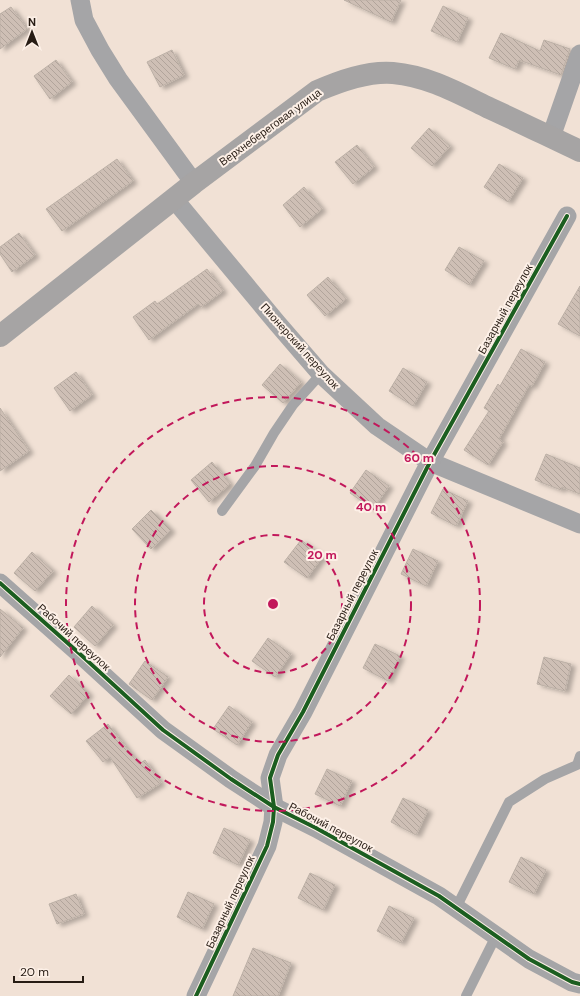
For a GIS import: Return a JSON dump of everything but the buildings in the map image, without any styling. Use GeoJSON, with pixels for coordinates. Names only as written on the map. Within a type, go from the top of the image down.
{"type":"FeatureCollection","features":[{"type":"Feature","properties":{"kind":"street"},"geometry":{"type":"LineString","coordinates":[[80,0],[84,20],[118,79],[194,183]]}},
{"type":"Feature","properties":{"kind":"street"},"geometry":{"type":"LineString","coordinates":[[551,137],[580,54]]}},
{"type":"Feature","properties":{"kind":"street","name":"Верхнебереговая улица"},"geometry":{"type":"LineString","coordinates":[[0,336],[194,183],[317,91],[338,82],[364,76],[392,73],[417,76],[442,85],[580,151]]}},
{"type":"Feature","properties":{"kind":"street","name":"Пионерский переулок"},"geometry":{"type":"LineString","coordinates":[[174,199],[277,323],[322,374],[377,426],[430,462],[580,524]]}},
{"type":"Feature","properties":{"kind":"street","name":"Базарный переулок"},"geometry":{"type":"LineString","coordinates":[[196,996],[267,846],[273,822],[274,807],[270,778],[278,755],[302,712],[430,462],[567,216]]}},
{"type":"Feature","properties":{"kind":"street","name":"Рабочий переулок"},"geometry":{"type":"LineString","coordinates":[[0,583],[163,730],[231,779],[274,807],[316,828],[439,896],[529,959],[572,982],[580,984]]}},
{"type":"Feature","properties":{"kind":"lane"},"geometry":{"type":"LineString","coordinates":[[222,510],[255,466],[274,433],[293,405],[322,374]]}},
{"type":"Feature","properties":{"kind":"lane"},"geometry":{"type":"LineString","coordinates":[[456,908],[509,802],[545,779],[577,765],[580,756]]}},
{"type":"Feature","properties":{"kind":"lane"},"geometry":{"type":"LineString","coordinates":[[466,996],[496,936]]}},
{"type":"Feature","properties":{"kind":"cycle path"},"geometry":{"type":"LineString","coordinates":[[196,996],[267,846],[273,822],[274,807],[270,778],[278,755],[303,712],[430,462],[567,216]]}},
{"type":"Feature","properties":{"kind":"cycle path"},"geometry":{"type":"LineString","coordinates":[[0,583],[163,730],[231,779],[274,807],[316,828],[439,896],[529,959],[572,982],[580,984]]}}]}
